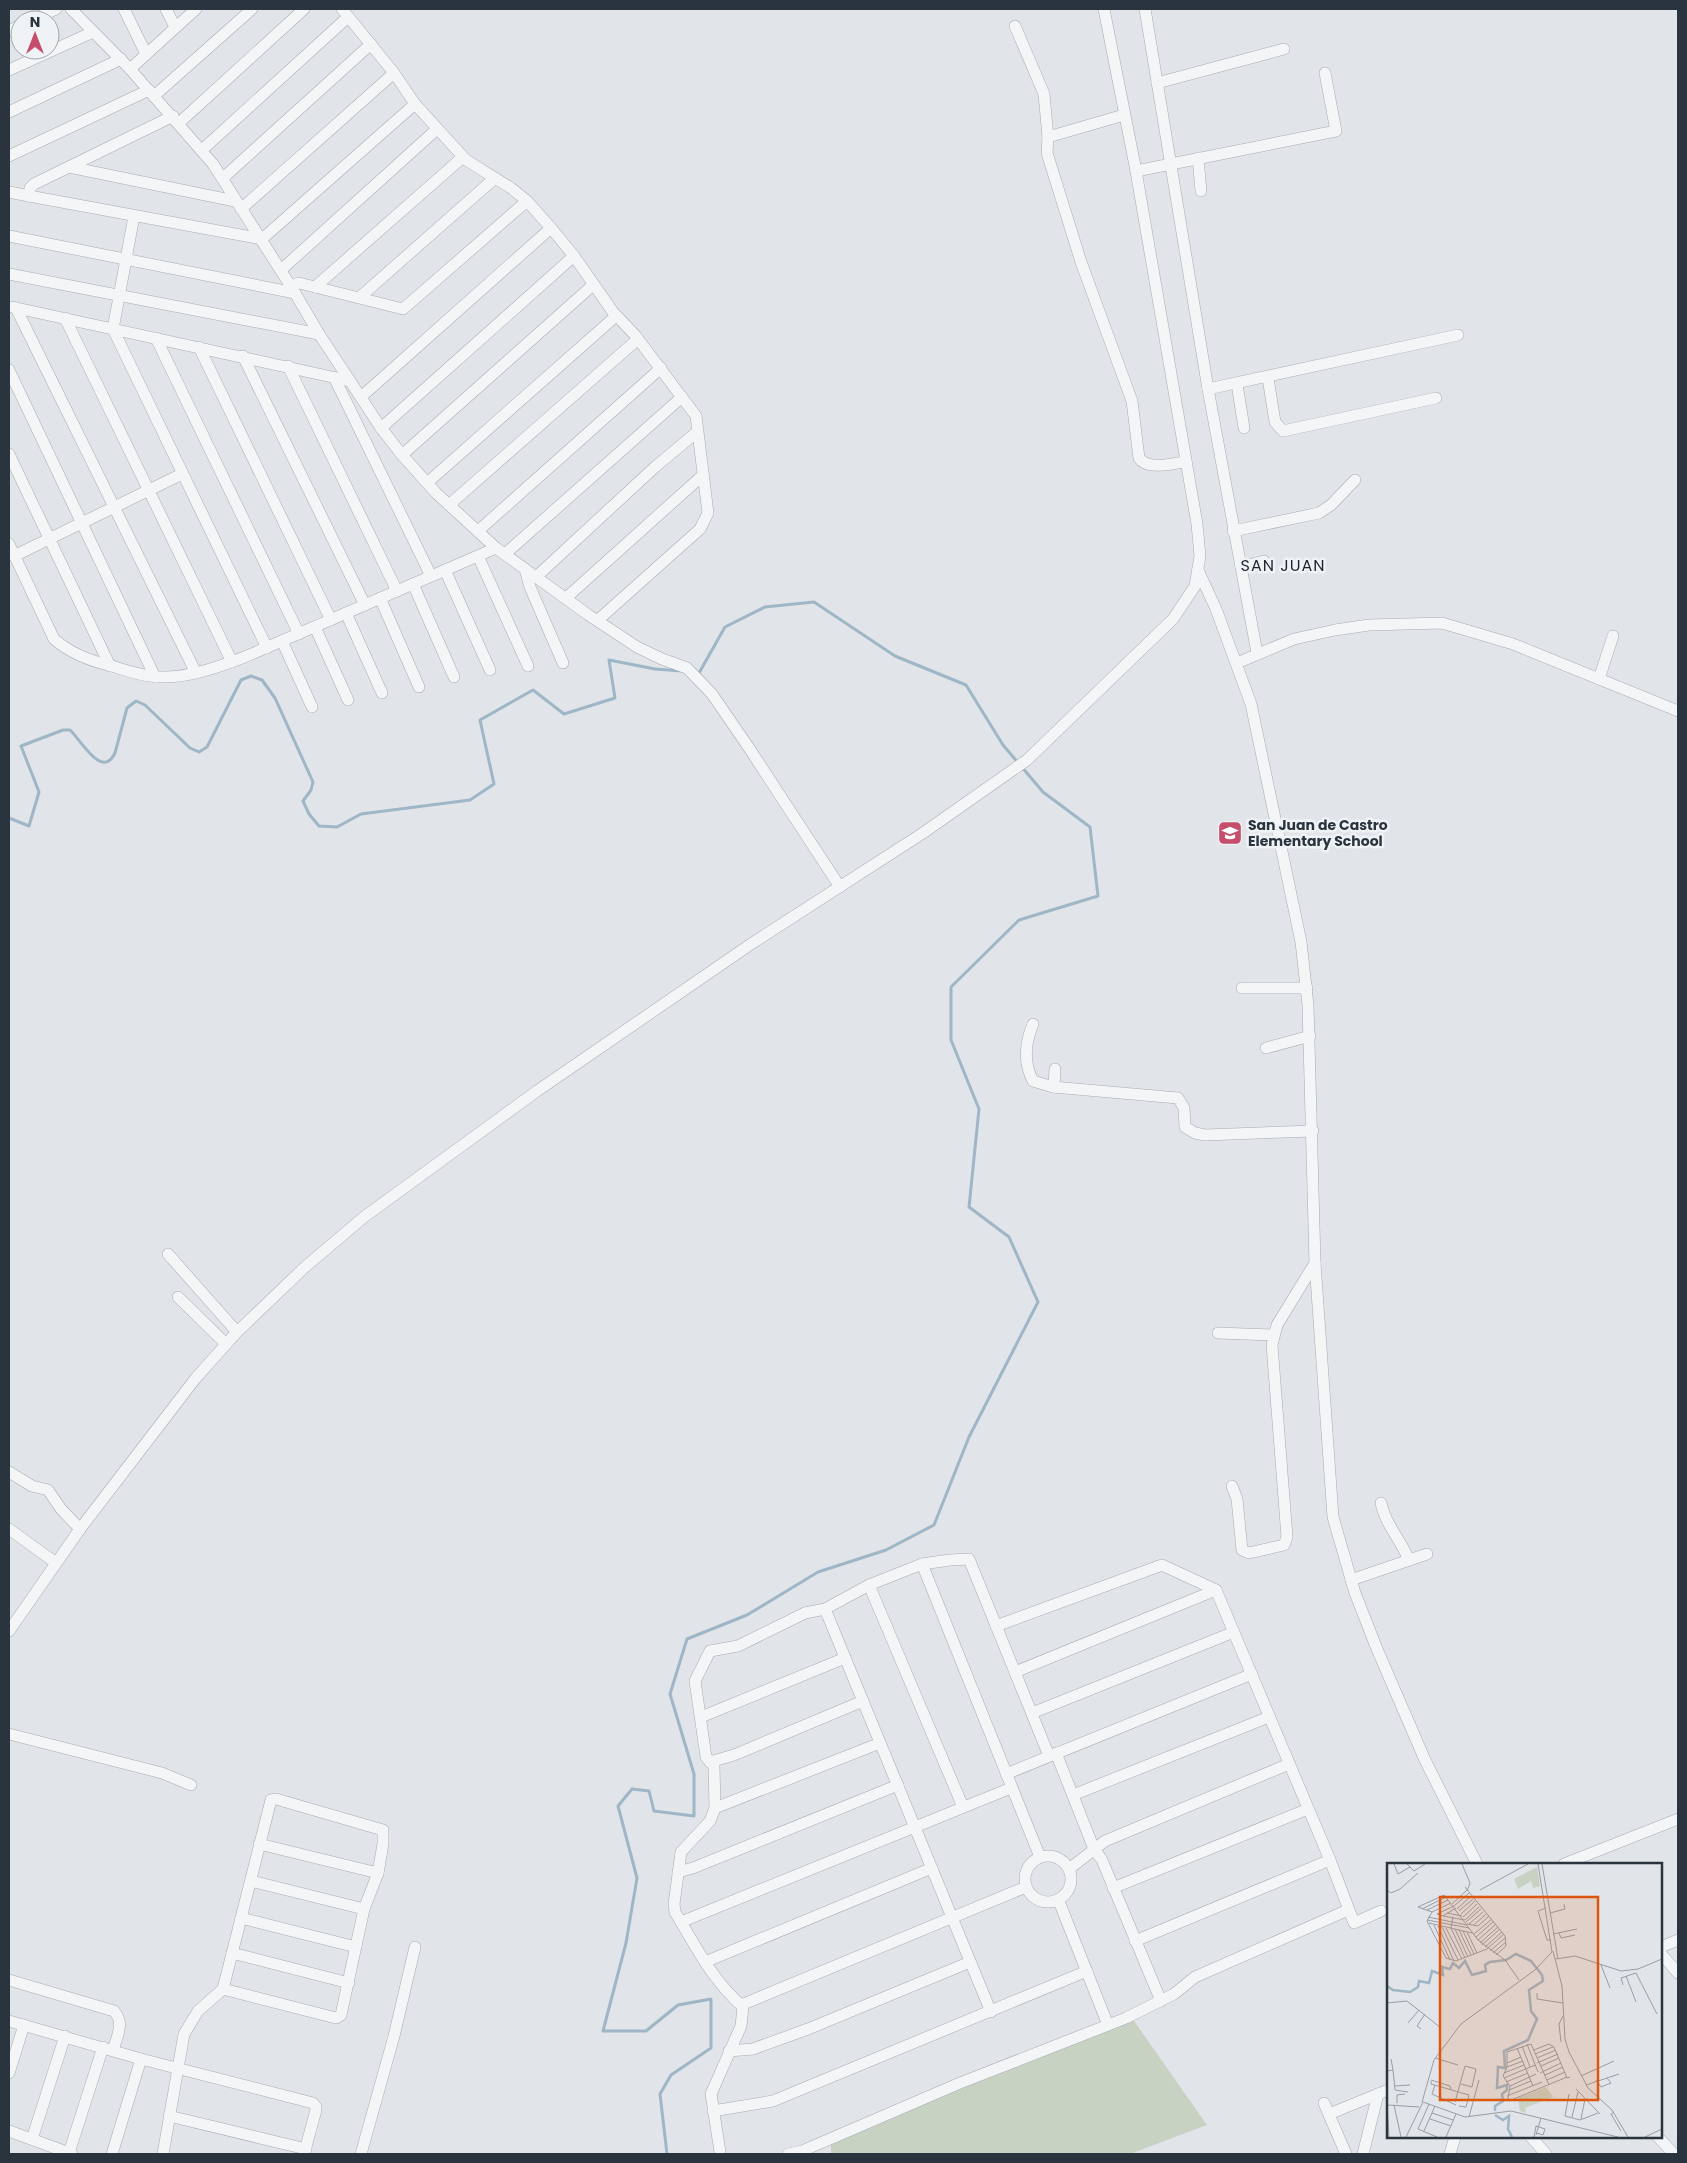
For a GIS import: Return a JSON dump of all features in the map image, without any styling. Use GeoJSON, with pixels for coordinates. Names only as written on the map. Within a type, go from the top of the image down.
{"type":"FeatureCollection","features":[{"type":"Feature","properties":{"kind":"street"},"geometry":{"type":"LineString","coordinates":[[71,9],[176,119],[223,178],[319,334],[381,428],[402,455],[449,505],[501,551],[525,569],[637,647],[687,668],[712,694],[840,887]]}},
{"type":"Feature","properties":{"kind":"street"},"geometry":{"type":"LineString","coordinates":[[124,9],[146,54]]}},
{"type":"Feature","properties":{"kind":"street"},"geometry":{"type":"LineString","coordinates":[[166,9],[175,27]]}},
{"type":"Feature","properties":{"kind":"street"},"geometry":{"type":"LineString","coordinates":[[130,69],[196,9]]}},
{"type":"Feature","properties":{"kind":"street"},"geometry":{"type":"LineString","coordinates":[[9,156],[152,93],[252,9]]}},
{"type":"Feature","properties":{"kind":"street"},"geometry":{"type":"LineString","coordinates":[[30,196],[30,188],[34,184],[176,119],[304,9]]}},
{"type":"Feature","properties":{"kind":"street"},"geometry":{"type":"LineString","coordinates":[[9,1631],[80,1529],[195,1379],[236,1332],[276,1293],[364,1216],[537,1091],[751,944],[840,887],[1011,772],[1027,760],[1173,619],[1195,586],[1200,556],[1186,462],[1136,171],[1104,9]]}},
{"type":"Feature","properties":{"kind":"street"},"geometry":{"type":"LineString","coordinates":[[1145,9],[1208,389],[1257,653]]}},
{"type":"Feature","properties":{"kind":"street"},"geometry":{"type":"LineString","coordinates":[[202,150],[345,13],[394,73],[414,104],[463,157],[527,201],[551,228],[574,256],[616,316],[638,339],[696,416],[708,513],[700,529],[598,620]]}},
{"type":"Feature","properties":{"kind":"street"},"geometry":{"type":"LineString","coordinates":[[1015,26],[1044,94],[1048,137],[1047,153],[1081,262],[1132,401],[1139,458],[1142,462],[1149,465],[1186,462]]}},
{"type":"Feature","properties":{"kind":"street"},"geometry":{"type":"LineString","coordinates":[[9,70],[93,32]]}},
{"type":"Feature","properties":{"kind":"street"},"geometry":{"type":"LineString","coordinates":[[223,178],[371,44]]}},
{"type":"Feature","properties":{"kind":"street"},"geometry":{"type":"LineString","coordinates":[[1157,83],[1284,49]]}},
{"type":"Feature","properties":{"kind":"street"},"geometry":{"type":"LineString","coordinates":[[9,112],[121,60]]}},
{"type":"Feature","properties":{"kind":"street"},"geometry":{"type":"LineString","coordinates":[[238,205],[394,73]]}},
{"type":"Feature","properties":{"kind":"street"},"geometry":{"type":"LineString","coordinates":[[1136,171],[1336,131],[1325,73]]}},
{"type":"Feature","properties":{"kind":"street"},"geometry":{"type":"LineString","coordinates":[[262,240],[414,104]]}},
{"type":"Feature","properties":{"kind":"street"},"geometry":{"type":"LineString","coordinates":[[1048,137],[1124,115]]}},
{"type":"Feature","properties":{"kind":"street"},"geometry":{"type":"LineString","coordinates":[[281,270],[437,129]]}},
{"type":"Feature","properties":{"kind":"street"},"geometry":{"type":"LineString","coordinates":[[315,287],[463,157]]}},
{"type":"Feature","properties":{"kind":"street"},"geometry":{"type":"LineString","coordinates":[[1198,158],[1201,191]]}},
{"type":"Feature","properties":{"kind":"street"},"geometry":{"type":"LineString","coordinates":[[69,168],[238,205]]}},
{"type":"Feature","properties":{"kind":"street"},"geometry":{"type":"LineString","coordinates":[[360,298],[495,178]]}},
{"type":"Feature","properties":{"kind":"street"},"geometry":{"type":"LineString","coordinates":[[9,192],[262,240]]}},
{"type":"Feature","properties":{"kind":"street"},"geometry":{"type":"LineString","coordinates":[[293,290],[299,282],[403,309],[527,201]]}},
{"type":"Feature","properties":{"kind":"street"},"geometry":{"type":"LineString","coordinates":[[134,216],[113,328],[267,648]]}},
{"type":"Feature","properties":{"kind":"street"},"geometry":{"type":"LineString","coordinates":[[361,398],[551,228]]}},
{"type":"Feature","properties":{"kind":"street"},"geometry":{"type":"LineString","coordinates":[[9,236],[293,290]]}},
{"type":"Feature","properties":{"kind":"street"},"geometry":{"type":"LineString","coordinates":[[381,428],[574,256]]}},
{"type":"Feature","properties":{"kind":"street"},"geometry":{"type":"LineString","coordinates":[[9,274],[319,334]]}},
{"type":"Feature","properties":{"kind":"street"},"geometry":{"type":"LineString","coordinates":[[402,455],[593,285]]}},
{"type":"Feature","properties":{"kind":"street"},"geometry":{"type":"LineString","coordinates":[[12,307],[244,356],[350,381]]}},
{"type":"Feature","properties":{"kind":"street"},"geometry":{"type":"LineString","coordinates":[[12,307],[195,671]]}},
{"type":"Feature","properties":{"kind":"street"},"geometry":{"type":"LineString","coordinates":[[427,483],[616,316]]}},
{"type":"Feature","properties":{"kind":"street"},"geometry":{"type":"LineString","coordinates":[[66,318],[232,662]]}},
{"type":"Feature","properties":{"kind":"street"},"geometry":{"type":"LineString","coordinates":[[1208,389],[1268,378],[1458,335]]}},
{"type":"Feature","properties":{"kind":"street"},"geometry":{"type":"LineString","coordinates":[[156,338],[299,634]]}},
{"type":"Feature","properties":{"kind":"street"},"geometry":{"type":"LineString","coordinates":[[449,505],[638,339]]}},
{"type":"Feature","properties":{"kind":"street"},"geometry":{"type":"LineString","coordinates":[[199,347],[331,620]]}},
{"type":"Feature","properties":{"kind":"street"},"geometry":{"type":"LineString","coordinates":[[244,356],[365,605]]}},
{"type":"Feature","properties":{"kind":"street"},"geometry":{"type":"LineString","coordinates":[[288,366],[397,591]]}},
{"type":"Feature","properties":{"kind":"street"},"geometry":{"type":"LineString","coordinates":[[478,531],[660,368]]}},
{"type":"Feature","properties":{"kind":"street"},"geometry":{"type":"LineString","coordinates":[[9,370],[155,677]]}},
{"type":"Feature","properties":{"kind":"street"},"geometry":{"type":"LineString","coordinates":[[334,377],[431,576]]}},
{"type":"Feature","properties":{"kind":"street"},"geometry":{"type":"LineString","coordinates":[[1268,378],[1275,422],[1283,431],[1436,398]]}},
{"type":"Feature","properties":{"kind":"street"},"geometry":{"type":"LineString","coordinates":[[1237,384],[1244,428]]}},
{"type":"Feature","properties":{"kind":"street"},"geometry":{"type":"LineString","coordinates":[[9,544],[54,639],[65,649],[78,656],[110,666],[155,677],[176,676],[232,662],[478,556],[501,551],[682,396]]}},
{"type":"Feature","properties":{"kind":"street"},"geometry":{"type":"LineString","coordinates":[[536,576],[655,467],[697,432]]}},
{"type":"Feature","properties":{"kind":"street"},"geometry":{"type":"LineString","coordinates":[[9,454],[110,666]]}},
{"type":"Feature","properties":{"kind":"street"},"geometry":{"type":"LineString","coordinates":[[14,556],[182,474]]}},
{"type":"Feature","properties":{"kind":"street"},"geometry":{"type":"LineString","coordinates":[[566,598],[703,474]]}},
{"type":"Feature","properties":{"kind":"street"},"geometry":{"type":"LineString","coordinates":[[1233,531],[1319,513],[1331,505],[1355,480]]}},
{"type":"Feature","properties":{"kind":"street"},"geometry":{"type":"LineString","coordinates":[[478,556],[528,666]]}},
{"type":"Feature","properties":{"kind":"street"},"geometry":{"type":"LineString","coordinates":[[1241,567],[1264,561]]}},
{"type":"Feature","properties":{"kind":"street"},"geometry":{"type":"LineString","coordinates":[[525,569],[530,587],[563,662]]}},
{"type":"Feature","properties":{"kind":"street"},"geometry":{"type":"LineString","coordinates":[[445,570],[490,670]]}},
{"type":"Feature","properties":{"kind":"street"},"geometry":{"type":"LineString","coordinates":[[1198,570],[1216,609],[1251,704],[1263,752],[1301,942],[1310,1036],[1315,1263],[1332,1509],[1351,1580],[1377,1649],[1409,1725],[1477,1863]]}},
{"type":"Feature","properties":{"kind":"street"},"geometry":{"type":"LineString","coordinates":[[413,584],[454,677]]}},
{"type":"Feature","properties":{"kind":"street"},"geometry":{"type":"LineString","coordinates":[[380,598],[419,688]]}},
{"type":"Feature","properties":{"kind":"street"},"geometry":{"type":"LineString","coordinates":[[346,613],[382,693]]}},
{"type":"Feature","properties":{"kind":"street"},"geometry":{"type":"LineString","coordinates":[[1237,663],[1294,639],[1335,630],[1369,625],[1442,622],[1513,644],[1678,711]]}},
{"type":"Feature","properties":{"kind":"street"},"geometry":{"type":"LineString","coordinates":[[315,627],[348,700]]}},
{"type":"Feature","properties":{"kind":"street"},"geometry":{"type":"LineString","coordinates":[[1599,679],[1613,636]]}},
{"type":"Feature","properties":{"kind":"street"},"geometry":{"type":"LineString","coordinates":[[282,641],[312,707]]}},
{"type":"Feature","properties":{"kind":"street"},"geometry":{"type":"LineString","coordinates":[[1242,988],[1306,988]]}},
{"type":"Feature","properties":{"kind":"street"},"geometry":{"type":"LineString","coordinates":[[1033,1024],[1027,1040],[1026,1058],[1029,1074],[1033,1080],[1054,1087],[1178,1098],[1184,1108],[1185,1127],[1195,1133],[1205,1135],[1313,1131]]}},
{"type":"Feature","properties":{"kind":"street"},"geometry":{"type":"LineString","coordinates":[[1266,1048],[1310,1036]]}},
{"type":"Feature","properties":{"kind":"street"},"geometry":{"type":"LineString","coordinates":[[1054,1069],[1054,1087]]}},
{"type":"Feature","properties":{"kind":"street"},"geometry":{"type":"LineString","coordinates":[[168,1254],[236,1332]]}},
{"type":"Feature","properties":{"kind":"street"},"geometry":{"type":"LineString","coordinates":[[1232,1486],[1236,1494],[1242,1550],[1249,1553],[1284,1545],[1287,1537],[1272,1353],[1274,1334],[1280,1318],[1315,1263]]}},
{"type":"Feature","properties":{"kind":"street"},"geometry":{"type":"LineString","coordinates":[[178,1297],[226,1344]]}},
{"type":"Feature","properties":{"kind":"street"},"geometry":{"type":"LineString","coordinates":[[1218,1333],[1274,1334]]}},
{"type":"Feature","properties":{"kind":"street"},"geometry":{"type":"LineString","coordinates":[[9,1472],[32,1486],[48,1490],[61,1509],[80,1529]]}},
{"type":"Feature","properties":{"kind":"street"},"geometry":{"type":"LineString","coordinates":[[1381,1503],[1388,1523],[1402,1544],[1409,1560]]}},
{"type":"Feature","properties":{"kind":"street"},"geometry":{"type":"LineString","coordinates":[[9,1529],[56,1563]]}},
{"type":"Feature","properties":{"kind":"street"},"geometry":{"type":"LineString","coordinates":[[1351,1580],[1427,1554]]}},
{"type":"Feature","properties":{"kind":"street"},"geometry":{"type":"LineString","coordinates":[[720,2154],[711,2094],[712,2087],[741,2026],[743,2007],[723,1989],[675,1912],[674,1904],[680,1852],[710,1821],[715,1808],[714,1766],[706,1757],[695,1681],[710,1651],[738,1646],[805,1613],[825,1609],[870,1585],[922,1564],[969,1559],[1032,1713],[1073,1794],[1094,1849],[1102,1860],[1161,2001]]}},
{"type":"Feature","properties":{"kind":"street"},"geometry":{"type":"LineString","coordinates":[[922,1564],[1040,1857]]}},
{"type":"Feature","properties":{"kind":"street"},"geometry":{"type":"LineString","coordinates":[[996,1626],[1162,1565],[1216,1590],[1330,1860],[1354,1923],[1382,1911]]}},
{"type":"Feature","properties":{"kind":"street"},"geometry":{"type":"LineString","coordinates":[[870,1585],[964,1807]]}},
{"type":"Feature","properties":{"kind":"street"},"geometry":{"type":"LineString","coordinates":[[1015,1672],[1216,1590]]}},
{"type":"Feature","properties":{"kind":"street"},"geometry":{"type":"LineString","coordinates":[[825,1609],[991,2012]]}},
{"type":"Feature","properties":{"kind":"street"},"geometry":{"type":"LineString","coordinates":[[1032,1713],[1234,1632]]}},
{"type":"Feature","properties":{"kind":"street"},"geometry":{"type":"LineString","coordinates":[[701,1717],[845,1658]]}},
{"type":"Feature","properties":{"kind":"street"},"geometry":{"type":"LineString","coordinates":[[1006,1774],[1252,1674]]}},
{"type":"Feature","properties":{"kind":"street"},"geometry":{"type":"LineString","coordinates":[[710,1762],[863,1701]]}},
{"type":"Feature","properties":{"kind":"street"},"geometry":{"type":"LineString","coordinates":[[1073,1794],[1270,1717]]}},
{"type":"Feature","properties":{"kind":"street"},"geometry":{"type":"LineString","coordinates":[[9,1734],[162,1773],[190,1786]]}},
{"type":"Feature","properties":{"kind":"street"},"geometry":{"type":"LineString","coordinates":[[715,1808],[880,1742]]}},
{"type":"Feature","properties":{"kind":"street"},"geometry":{"type":"LineString","coordinates":[[1069,1869],[1105,1841],[1289,1764]]}},
{"type":"Feature","properties":{"kind":"street"},"geometry":{"type":"LineString","coordinates":[[678,1872],[702,1865],[898,1785]]}},
{"type":"Feature","properties":{"kind":"street"},"geometry":{"type":"LineString","coordinates":[[681,1922],[1011,1788]]}},
{"type":"Feature","properties":{"kind":"street"},"geometry":{"type":"LineString","coordinates":[[163,2154],[184,2034],[198,2011],[223,1989],[271,1800],[276,1799],[383,1830],[383,1844],[378,1873],[364,1910],[343,2014],[336,2018],[223,1989]]}},
{"type":"Feature","properties":{"kind":"street"},"geometry":{"type":"LineString","coordinates":[[1114,1888],[1308,1809]]}},
{"type":"Feature","properties":{"kind":"street"},"geometry":{"type":"LineString","coordinates":[[1567,1863],[1678,1819]]}},
{"type":"Feature","properties":{"kind":"street"},"geometry":{"type":"LineString","coordinates":[[259,1844],[378,1873]]}},
{"type":"Feature","properties":{"kind":"street"},"geometry":{"type":"LineString","coordinates":[[1052,1856],[1059,1858],[1069,1869],[1071,1884],[1068,1892],[1058,1899],[1048,1902],[1040,1901],[1033,1897],[1026,1887],[1024,1876],[1026,1869],[1031,1863],[1040,1857],[1052,1856]]}},
{"type":"Feature","properties":{"kind":"street"},"geometry":{"type":"LineString","coordinates":[[1135,1941],[1330,1860]]}},
{"type":"Feature","properties":{"kind":"street"},"geometry":{"type":"LineString","coordinates":[[705,1962],[932,1868]]}},
{"type":"Feature","properties":{"kind":"street"},"geometry":{"type":"LineString","coordinates":[[251,1881],[364,1910]]}},
{"type":"Feature","properties":{"kind":"street"},"geometry":{"type":"LineString","coordinates":[[741,2006],[1026,1887]]}},
{"type":"Feature","properties":{"kind":"street"},"geometry":{"type":"LineString","coordinates":[[1058,1899],[1108,2025]]}},
{"type":"Feature","properties":{"kind":"street"},"geometry":{"type":"LineString","coordinates":[[788,2154],[819,2144],[960,2084],[1108,2025],[1161,2001],[1195,1977],[1348,1910]]}},
{"type":"Feature","properties":{"kind":"street"},"geometry":{"type":"LineString","coordinates":[[241,1918],[356,1947]]}},
{"type":"Feature","properties":{"kind":"street"},"geometry":{"type":"LineString","coordinates":[[1662,1946],[1678,1940]]}},
{"type":"Feature","properties":{"kind":"street"},"geometry":{"type":"LineString","coordinates":[[361,2154],[394,2036],[416,1947]]}},
{"type":"Feature","properties":{"kind":"street"},"geometry":{"type":"LineString","coordinates":[[232,1953],[348,1983]]}},
{"type":"Feature","properties":{"kind":"street"},"geometry":{"type":"LineString","coordinates":[[1662,1955],[1678,1973]]}},
{"type":"Feature","properties":{"kind":"street"},"geometry":{"type":"LineString","coordinates":[[729,2051],[753,2050],[970,1962]]}},
{"type":"Feature","properties":{"kind":"street"},"geometry":{"type":"LineString","coordinates":[[714,2111],[773,2101],[1087,1971]]}},
{"type":"Feature","properties":{"kind":"street"},"geometry":{"type":"LineString","coordinates":[[9,1980],[114,2011],[120,2019],[121,2026],[108,2048],[70,2154],[9,2131]]}},
{"type":"Feature","properties":{"kind":"street"},"geometry":{"type":"LineString","coordinates":[[9,2021],[178,2069],[313,2103],[316,2107],[305,2152],[169,2116]]}},
{"type":"Feature","properties":{"kind":"street"},"geometry":{"type":"LineString","coordinates":[[9,2073],[24,2025]]}},
{"type":"Feature","properties":{"kind":"street"},"geometry":{"type":"LineString","coordinates":[[32,2139],[66,2036]]}},
{"type":"Feature","properties":{"kind":"street"},"geometry":{"type":"LineString","coordinates":[[112,2154],[142,2059]]}},
{"type":"Feature","properties":{"kind":"street"},"geometry":{"type":"LineString","coordinates":[[1346,2154],[1327,2109],[1383,2092]]}},
{"type":"Feature","properties":{"kind":"street"},"geometry":{"type":"LineString","coordinates":[[1363,2154],[1383,2092]]}},
{"type":"Feature","properties":{"kind":"street"},"geometry":{"type":"LineString","coordinates":[[1450,2154],[1455,2138]]}},
{"type":"Feature","properties":{"kind":"street"},"geometry":{"type":"LineString","coordinates":[[1532,2138],[1545,2154]]}},
{"type":"Feature","properties":{"kind":"street"},"geometry":{"type":"LineString","coordinates":[[1659,2138],[1674,2154]]}},
{"type":"Feature","properties":{"kind":"green space"},"geometry":{"type":"Polygon","coordinates":[[[1132,2018],[1207,2125],[1130,2154],[831,2154],[831,2136],[1132,2018]]]}},
{"type":"Feature","properties":{"kind":"waterway"},"geometry":{"type":"LineString","coordinates":[[667,2154],[660,2094],[671,2075],[711,2048],[711,1999],[678,2005],[646,2031],[603,2031],[626,1943],[637,1878],[618,1806],[632,1789],[649,1791],[654,1811],[694,1816],[694,1774],[670,1694],[687,1639],[747,1615],[818,1572],[886,1550],[934,1525],[969,1437],[1038,1302],[1009,1237],[969,1207],[979,1109],[951,1040],[951,987],[1019,920],[1098,896],[1090,827],[1043,792],[1003,745],[966,685],[895,656],[814,602],[765,607],[725,627],[699,673],[696,672]]}},
{"type":"Feature","properties":{"kind":"waterway"},"geometry":{"type":"LineString","coordinates":[[9,818],[29,826],[39,792],[21,746],[63,730],[70,730],[98,760],[104,762],[110,760],[115,753],[127,708],[136,701],[145,705],[190,748],[199,752],[207,747],[241,680],[251,676],[262,680],[275,698],[313,782],[311,790],[303,801],[309,814],[319,826],[337,827],[361,814],[470,800],[494,784],[480,720],[533,690],[564,714],[615,698],[609,660],[655,669],[682,671]]}},
{"type":"Feature","properties":{"kind":"place","name":"San Juan de Castro Elementary School"},"geometry":{"type":"Point","coordinates":[1230,833]}},
{"type":"Feature","properties":{"kind":"district","name":"SAN JUAN"},"geometry":{"type":"Point","coordinates":[1283,565]}}]}
